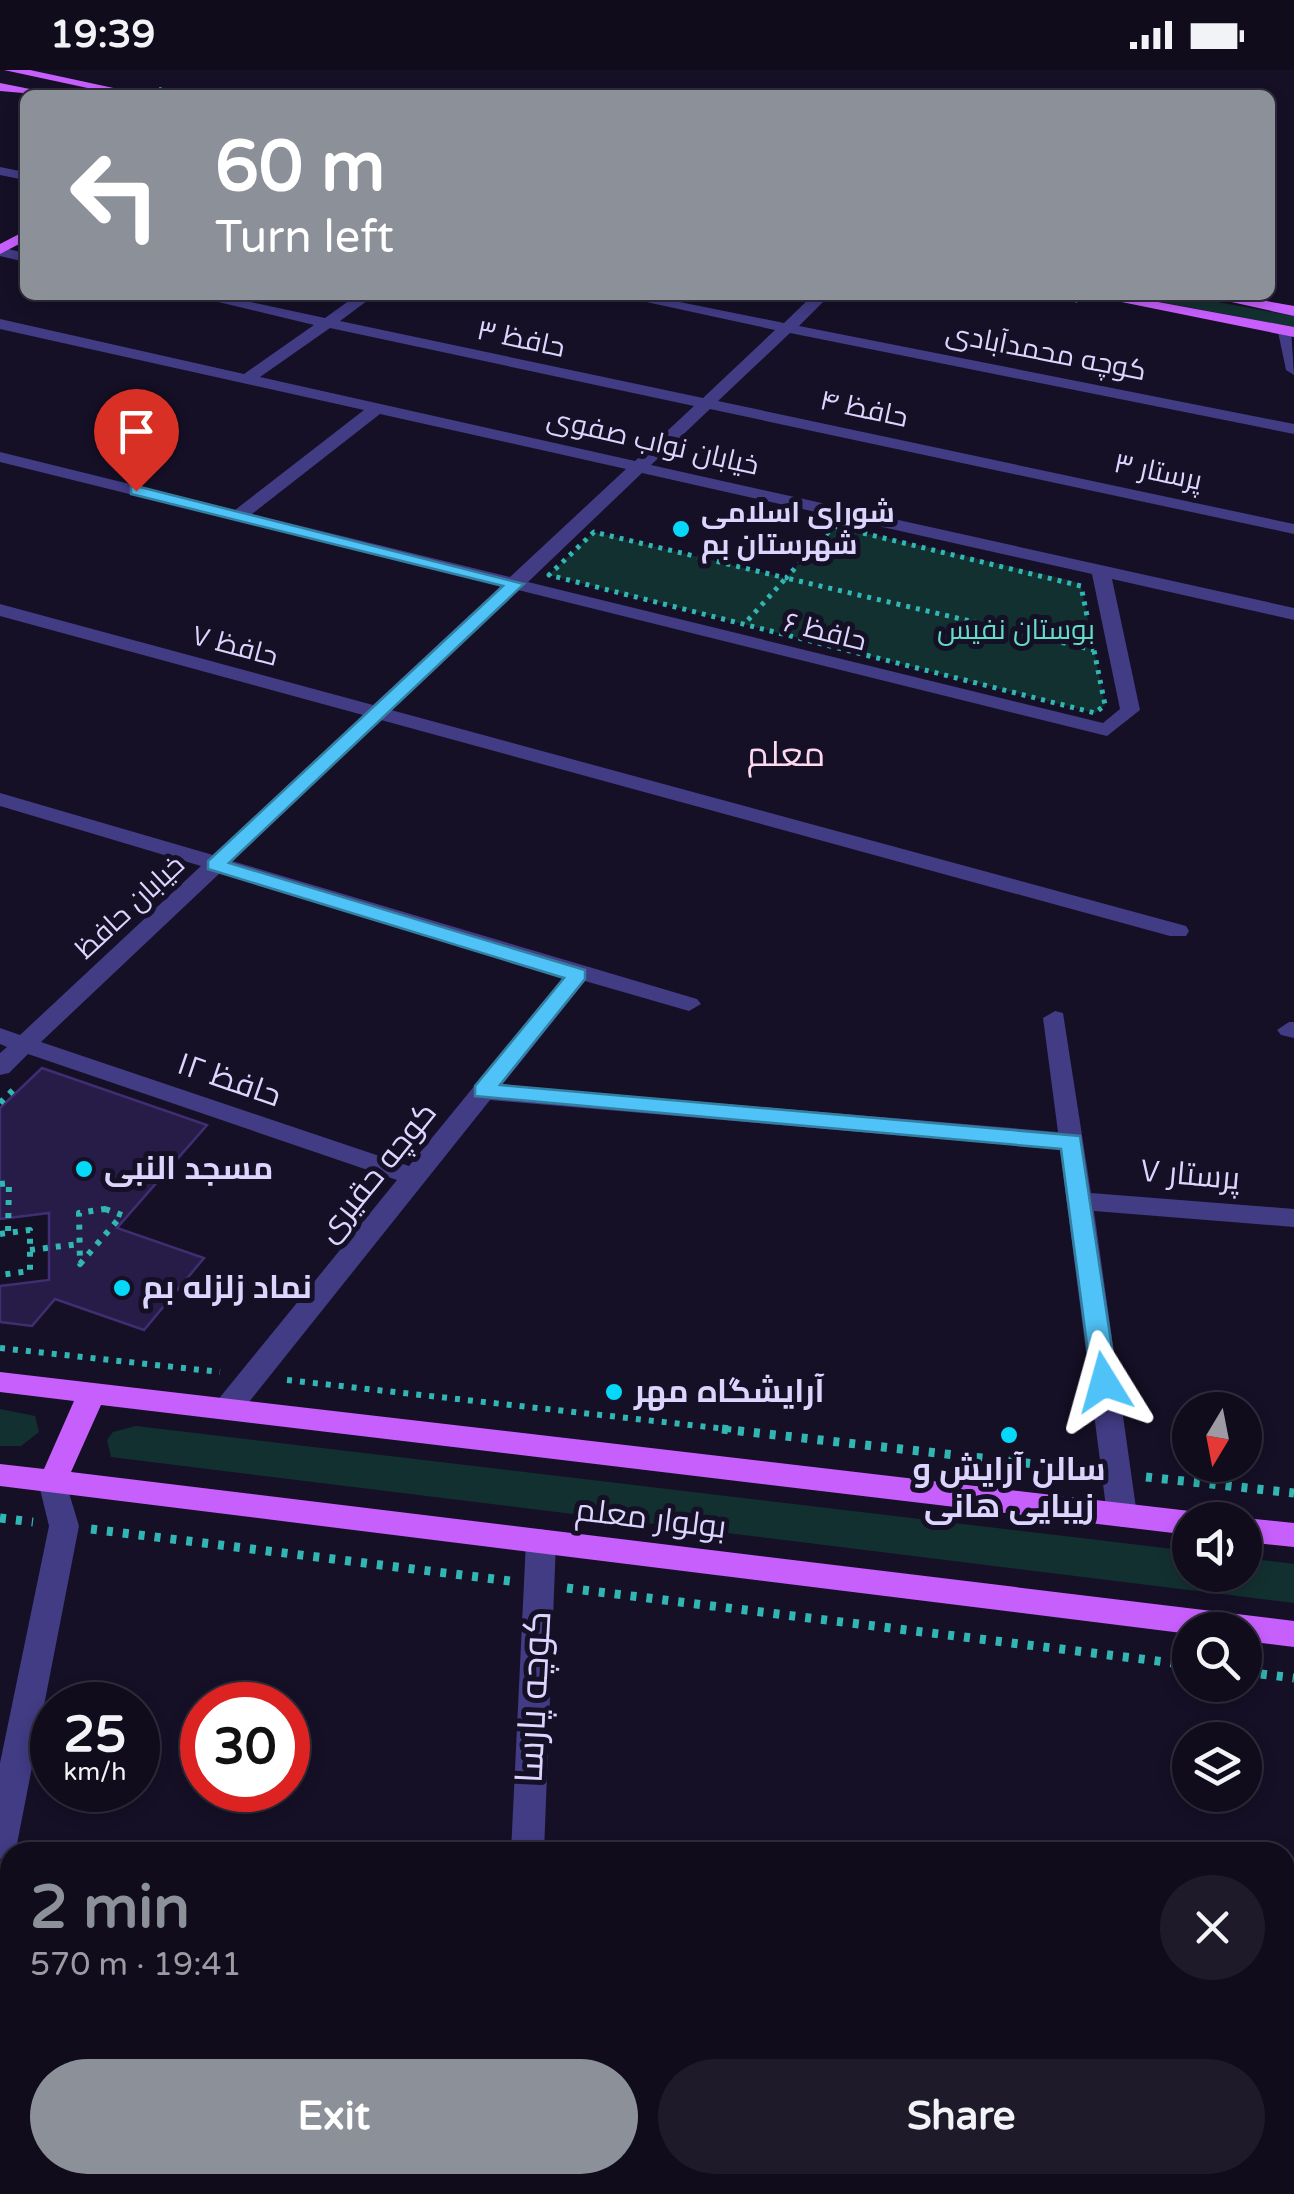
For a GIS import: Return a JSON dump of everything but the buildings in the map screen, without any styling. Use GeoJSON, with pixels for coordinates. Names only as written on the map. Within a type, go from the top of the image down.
{"type":"FeatureCollection","features":[{"type":"Feature","properties":{"kind":"main road"},"geometry":{"type":"LineString","coordinates":[[10,70],[114,90]]}},
{"type":"Feature","properties":{"kind":"main road"},"geometry":{"type":"LineString","coordinates":[[1123,300],[1289,331]]}},
{"type":"Feature","properties":{"kind":"main road"},"geometry":{"type":"LineString","coordinates":[[1235,300],[1294,311]]}},
{"type":"Feature","properties":{"kind":"main road","name":"بولوار معلم"},"geometry":{"type":"LineString","coordinates":[[0,1382],[1172,1521]]}},
{"type":"Feature","properties":{"kind":"main road"},"geometry":{"type":"LineString","coordinates":[[53,1481],[92,1393]]}},
{"type":"Feature","properties":{"kind":"main road","name":"بولوار معلم"},"geometry":{"type":"LineString","coordinates":[[0,1474],[1294,1634]]}},
{"type":"Feature","properties":{"kind":"main road"},"geometry":{"type":"LineString","coordinates":[[1262,1532],[1294,1535]]}},
{"type":"Feature","properties":{"kind":"street","name":"حافظ ۳"},"geometry":{"type":"LineString","coordinates":[[219,300],[706,404]]}},
{"type":"Feature","properties":{"kind":"street"},"geometry":{"type":"LineString","coordinates":[[246,380],[360,300]]}},
{"type":"Feature","properties":{"kind":"street","name":"کوچه محمدآبادی"},"geometry":{"type":"LineString","coordinates":[[647,300],[1294,429]]}},
{"type":"Feature","properties":{"kind":"street","name":"خیابان حافظ"},"geometry":{"type":"LineString","coordinates":[[0,1067],[12,1041],[215,865],[817,300]]}},
{"type":"Feature","properties":{"kind":"street","name":"خیابان نواب صفوی"},"geometry":{"type":"LineString","coordinates":[[0,324],[1294,614]]}},
{"type":"Feature","properties":{"kind":"street"},"geometry":{"type":"LineString","coordinates":[[1289,331],[1294,370]]}},
{"type":"Feature","properties":{"kind":"street","name":"حافظ ۴"},"geometry":{"type":"LineString","coordinates":[[706,404],[1011,469]]}},
{"type":"Feature","properties":{"kind":"street"},"geometry":{"type":"LineString","coordinates":[[238,516],[376,408]]}},
{"type":"Feature","properties":{"kind":"street","name":"حافظ ۶"},"geometry":{"type":"LineString","coordinates":[[0,457],[1107,730],[1130,710],[1119,657]]}},
{"type":"Feature","properties":{"kind":"street","name":"پرستار ۳"},"geometry":{"type":"LineString","coordinates":[[1011,469],[1294,530]]}},
{"type":"Feature","properties":{"kind":"street"},"geometry":{"type":"LineString","coordinates":[[1100,571],[1119,657]]}},
{"type":"Feature","properties":{"kind":"street","name":"حافظ ۷"},"geometry":{"type":"LineString","coordinates":[[0,610],[1178,931]]}},
{"type":"Feature","properties":{"kind":"street"},"geometry":{"type":"LineString","coordinates":[[0,799],[578,975],[690,1004]]}},
{"type":"Feature","properties":{"kind":"street","name":"کوچه حقیری"},"geometry":{"type":"LineString","coordinates":[[227,1409],[578,975]]}},
{"type":"Feature","properties":{"kind":"street"},"geometry":{"type":"LineString","coordinates":[[1056,1018],[1122,1515]]}},
{"type":"Feature","properties":{"kind":"street","name":"حافظ ۱۲"},"geometry":{"type":"LineString","coordinates":[[12,1041],[414,1178]]}},
{"type":"Feature","properties":{"kind":"street"},"geometry":{"type":"LineString","coordinates":[[483,1091],[1072,1142]]}},
{"type":"Feature","properties":{"kind":"street","name":"پرستار ۷"},"geometry":{"type":"LineString","coordinates":[[1080,1201],[1294,1218]]}},
{"type":"Feature","properties":{"kind":"street"},"geometry":{"type":"LineString","coordinates":[[0,1842],[64,1526],[53,1481]]}},
{"type":"Feature","properties":{"kind":"street","name":"کوچه پارسا"},"geometry":{"type":"LineString","coordinates":[[528,1842],[541,1541]]}},
{"type":"Feature","properties":{"kind":"path"},"geometry":{"type":"LineString","coordinates":[[733,637],[834,526],[1072,580],[1081,586]]}},
{"type":"Feature","properties":{"kind":"path"},"geometry":{"type":"LineString","coordinates":[[550,579],[549,575],[594,532],[1119,657]]}},
{"type":"Feature","properties":{"kind":"path"},"geometry":{"type":"LineString","coordinates":[[0,1184],[9,1184],[4,1233],[30,1230],[30,1271],[0,1275]]}},
{"type":"Feature","properties":{"kind":"path"},"geometry":{"type":"LineString","coordinates":[[105,1210],[122,1215],[80,1264],[80,1244],[79,1213],[105,1210]]}},
{"type":"Feature","properties":{"kind":"path"},"geometry":{"type":"LineString","coordinates":[[30,1250],[80,1244]]}},
{"type":"Feature","properties":{"kind":"path"},"geometry":{"type":"LineString","coordinates":[[0,1348],[1294,1493]]}},
{"type":"Feature","properties":{"kind":"path"},"geometry":{"type":"LineString","coordinates":[[0,1518],[1172,1663]]}},
{"type":"Feature","properties":{"kind":"path"},"geometry":{"type":"LineString","coordinates":[[1262,1674],[1294,1678]]}},
{"type":"Feature","properties":{"kind":"green space"},"geometry":{"type":"Polygon","coordinates":[[[1150,300],[1207,300],[1294,316],[1294,327],[1150,300]]]}},
{"type":"Feature","properties":{"kind":"green space","name":"بوستان نفیس"},"geometry":{"type":"Polygon","coordinates":[[[834,526],[1081,586],[1105,705],[1095,713],[549,575],[594,532],[786,578],[834,526]]]}},
{"type":"Feature","properties":{"kind":"green space"},"geometry":{"type":"Polygon","coordinates":[[[0,1409],[35,1416],[39,1432],[21,1446],[0,1446],[0,1409]]]}},
{"type":"Feature","properties":{"kind":"green space"},"geometry":{"type":"Polygon","coordinates":[[[136,1426],[1172,1549],[1172,1588],[111,1457],[107,1440],[113,1432],[136,1426]]]}},
{"type":"Feature","properties":{"kind":"green space"},"geometry":{"type":"Polygon","coordinates":[[[1262,1560],[1294,1564],[1294,1603],[1205,1592],[1262,1592],[1262,1560]]]}},
{"type":"Feature","properties":{"kind":"place","name":"شورای اسلامی شهرستان بم"},"geometry":{"type":"Point","coordinates":[681,529]}},
{"type":"Feature","properties":{"kind":"place","name":"مسجد النبی"},"geometry":{"type":"Point","coordinates":[84,1169]}},
{"type":"Feature","properties":{"kind":"place","name":"نماد زلزله بم"},"geometry":{"type":"Point","coordinates":[122,1288]}},
{"type":"Feature","properties":{"kind":"place","name":"آرایشگاه مهر"},"geometry":{"type":"Point","coordinates":[614,1392]}},
{"type":"Feature","properties":{"kind":"place","name":"سالن آرایش و زیبایی هانی"},"geometry":{"type":"Point","coordinates":[1009,1435]}},
{"type":"Feature","properties":{"kind":"district","name":"معلم"},"geometry":{"type":"Point","coordinates":[786,755]}},
{"type":"Feature","properties":{"kind":"route"},"geometry":{"type":"LineString","coordinates":[[136,491],[515,584],[215,865],[578,975],[483,1091],[1072,1142],[1104,1382]]}}]}
